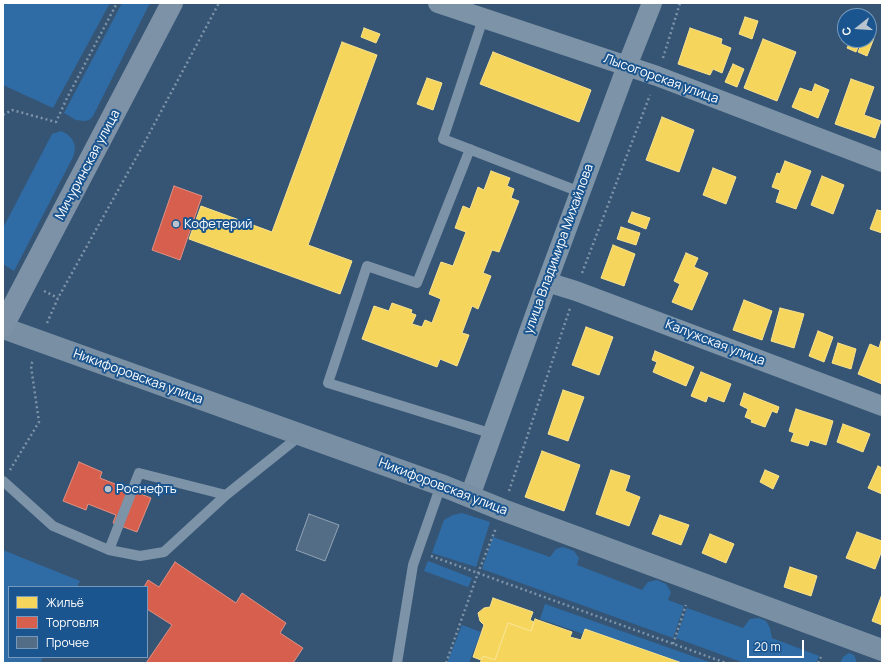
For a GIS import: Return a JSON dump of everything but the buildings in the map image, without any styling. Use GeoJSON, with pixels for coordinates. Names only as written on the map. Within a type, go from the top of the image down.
{"type":"FeatureCollection","features":[{"type":"Feature","properties":{"kind":"main road","name":"Мичуринская улица"},"geometry":{"type":"LineString","coordinates":[[3,327],[172,3]]}},
{"type":"Feature","properties":{"kind":"main road","name":"Никифоровская улица"},"geometry":{"type":"LineString","coordinates":[[3,327],[39,342],[441,485],[503,510],[882,650]]}},
{"type":"Feature","properties":{"kind":"street","name":"Лысогорская улица"},"geometry":{"type":"LineString","coordinates":[[438,3],[657,76],[882,162]]}},
{"type":"Feature","properties":{"kind":"street","name":"улица Владимира Михайлова"},"geometry":{"type":"LineString","coordinates":[[470,496],[580,192],[652,3]]}},
{"type":"Feature","properties":{"kind":"street","name":"Калужская улица"},"geometry":{"type":"LineString","coordinates":[[547,282],[576,291],[882,406]]}},
{"type":"Feature","properties":{"kind":"lane"},"geometry":{"type":"LineString","coordinates":[[483,19],[443,138],[580,192]]}},
{"type":"Feature","properties":{"kind":"lane"},"geometry":{"type":"LineString","coordinates":[[470,148],[417,283],[367,266],[328,383],[493,434]]}},
{"type":"Feature","properties":{"kind":"lane"},"geometry":{"type":"LineString","coordinates":[[3,481],[53,526],[109,550],[140,556],[164,552],[226,495],[301,434]]}},
{"type":"Feature","properties":{"kind":"lane"},"geometry":{"type":"LineString","coordinates":[[109,550],[139,472],[226,495]]}},
{"type":"Feature","properties":{"kind":"lane"},"geometry":{"type":"LineString","coordinates":[[397,663],[413,565],[441,485]]}},
{"type":"Feature","properties":{"kind":"path"},"geometry":{"type":"LineString","coordinates":[[3,115],[12,110],[56,122],[117,3]]}},
{"type":"Feature","properties":{"kind":"path"},"geometry":{"type":"LineString","coordinates":[[3,481],[39,422],[31,366],[39,342],[58,298],[141,149],[219,3]]}},
{"type":"Feature","properties":{"kind":"path"},"geometry":{"type":"LineString","coordinates":[[446,663],[478,573],[503,510],[576,291],[657,76],[680,3]]}},
{"type":"Feature","properties":{"kind":"path"},"geometry":{"type":"LineString","coordinates":[[418,551],[726,663]]}},
{"type":"Feature","properties":{"kind":"path"},"geometry":{"type":"LineString","coordinates":[[673,644],[686,605]]}},
{"type":"Feature","properties":{"kind":"path"},"geometry":{"type":"LineString","coordinates":[[818,663],[820,657]]}},
{"type":"Feature","properties":{"kind":"shaded area"},"geometry":{"type":"Polygon","coordinates":[[[3,3],[110,3],[53,108],[3,85],[3,3]]]}},
{"type":"Feature","properties":{"kind":"shaded area"},"geometry":{"type":"Polygon","coordinates":[[[122,3],[150,3],[93,116],[89,120],[76,120],[64,113],[122,3]]]}},
{"type":"Feature","properties":{"kind":"shaded area"},"geometry":{"type":"Polygon","coordinates":[[[61,131],[72,139],[75,146],[74,155],[14,271],[3,264],[3,228],[52,134],[61,131]]]}},
{"type":"Feature","properties":{"kind":"shaded area"},"geometry":{"type":"Polygon","coordinates":[[[462,513],[490,522],[476,567],[432,553],[444,520],[453,515],[462,513]]]}},
{"type":"Feature","properties":{"kind":"shaded area"},"geometry":{"type":"Polygon","coordinates":[[[493,537],[550,557],[556,549],[563,547],[574,551],[579,558],[577,565],[642,590],[648,582],[657,580],[666,584],[671,592],[668,600],[684,606],[673,638],[482,569],[493,537]]]}},
{"type":"Feature","properties":{"kind":"shaded area"},"geometry":{"type":"Polygon","coordinates":[[[3,550],[80,581],[78,586],[8,586],[8,658],[42,658],[40,663],[3,663],[3,550]]]}},
{"type":"Feature","properties":{"kind":"shaded area"},"geometry":{"type":"Polygon","coordinates":[[[428,561],[472,578],[468,587],[424,571],[428,561]]]}},
{"type":"Feature","properties":{"kind":"shaded area"},"geometry":{"type":"Polygon","coordinates":[[[545,604],[712,663],[667,663],[540,619],[545,604]]]}},
{"type":"Feature","properties":{"kind":"shaded area"},"geometry":{"type":"Polygon","coordinates":[[[687,608],[743,628],[750,619],[759,618],[766,621],[770,628],[772,638],[819,656],[816,663],[744,663],[676,638],[687,608]]]}},
{"type":"Feature","properties":{"kind":"shaded area"},"geometry":{"type":"Polygon","coordinates":[[[462,625],[481,632],[469,663],[447,663],[462,625]]]}},
{"type":"Feature","properties":{"kind":"shaded area"},"geometry":{"type":"Polygon","coordinates":[[[849,653],[854,655],[857,663],[840,663],[843,657],[849,653]]]}},
{"type":"Feature","properties":{"kind":"place","name":"Кофетерий"},"geometry":{"type":"Point","coordinates":[176,224]}},
{"type":"Feature","properties":{"kind":"place","name":"Роснефть"},"geometry":{"type":"Point","coordinates":[108,489]}}]}
